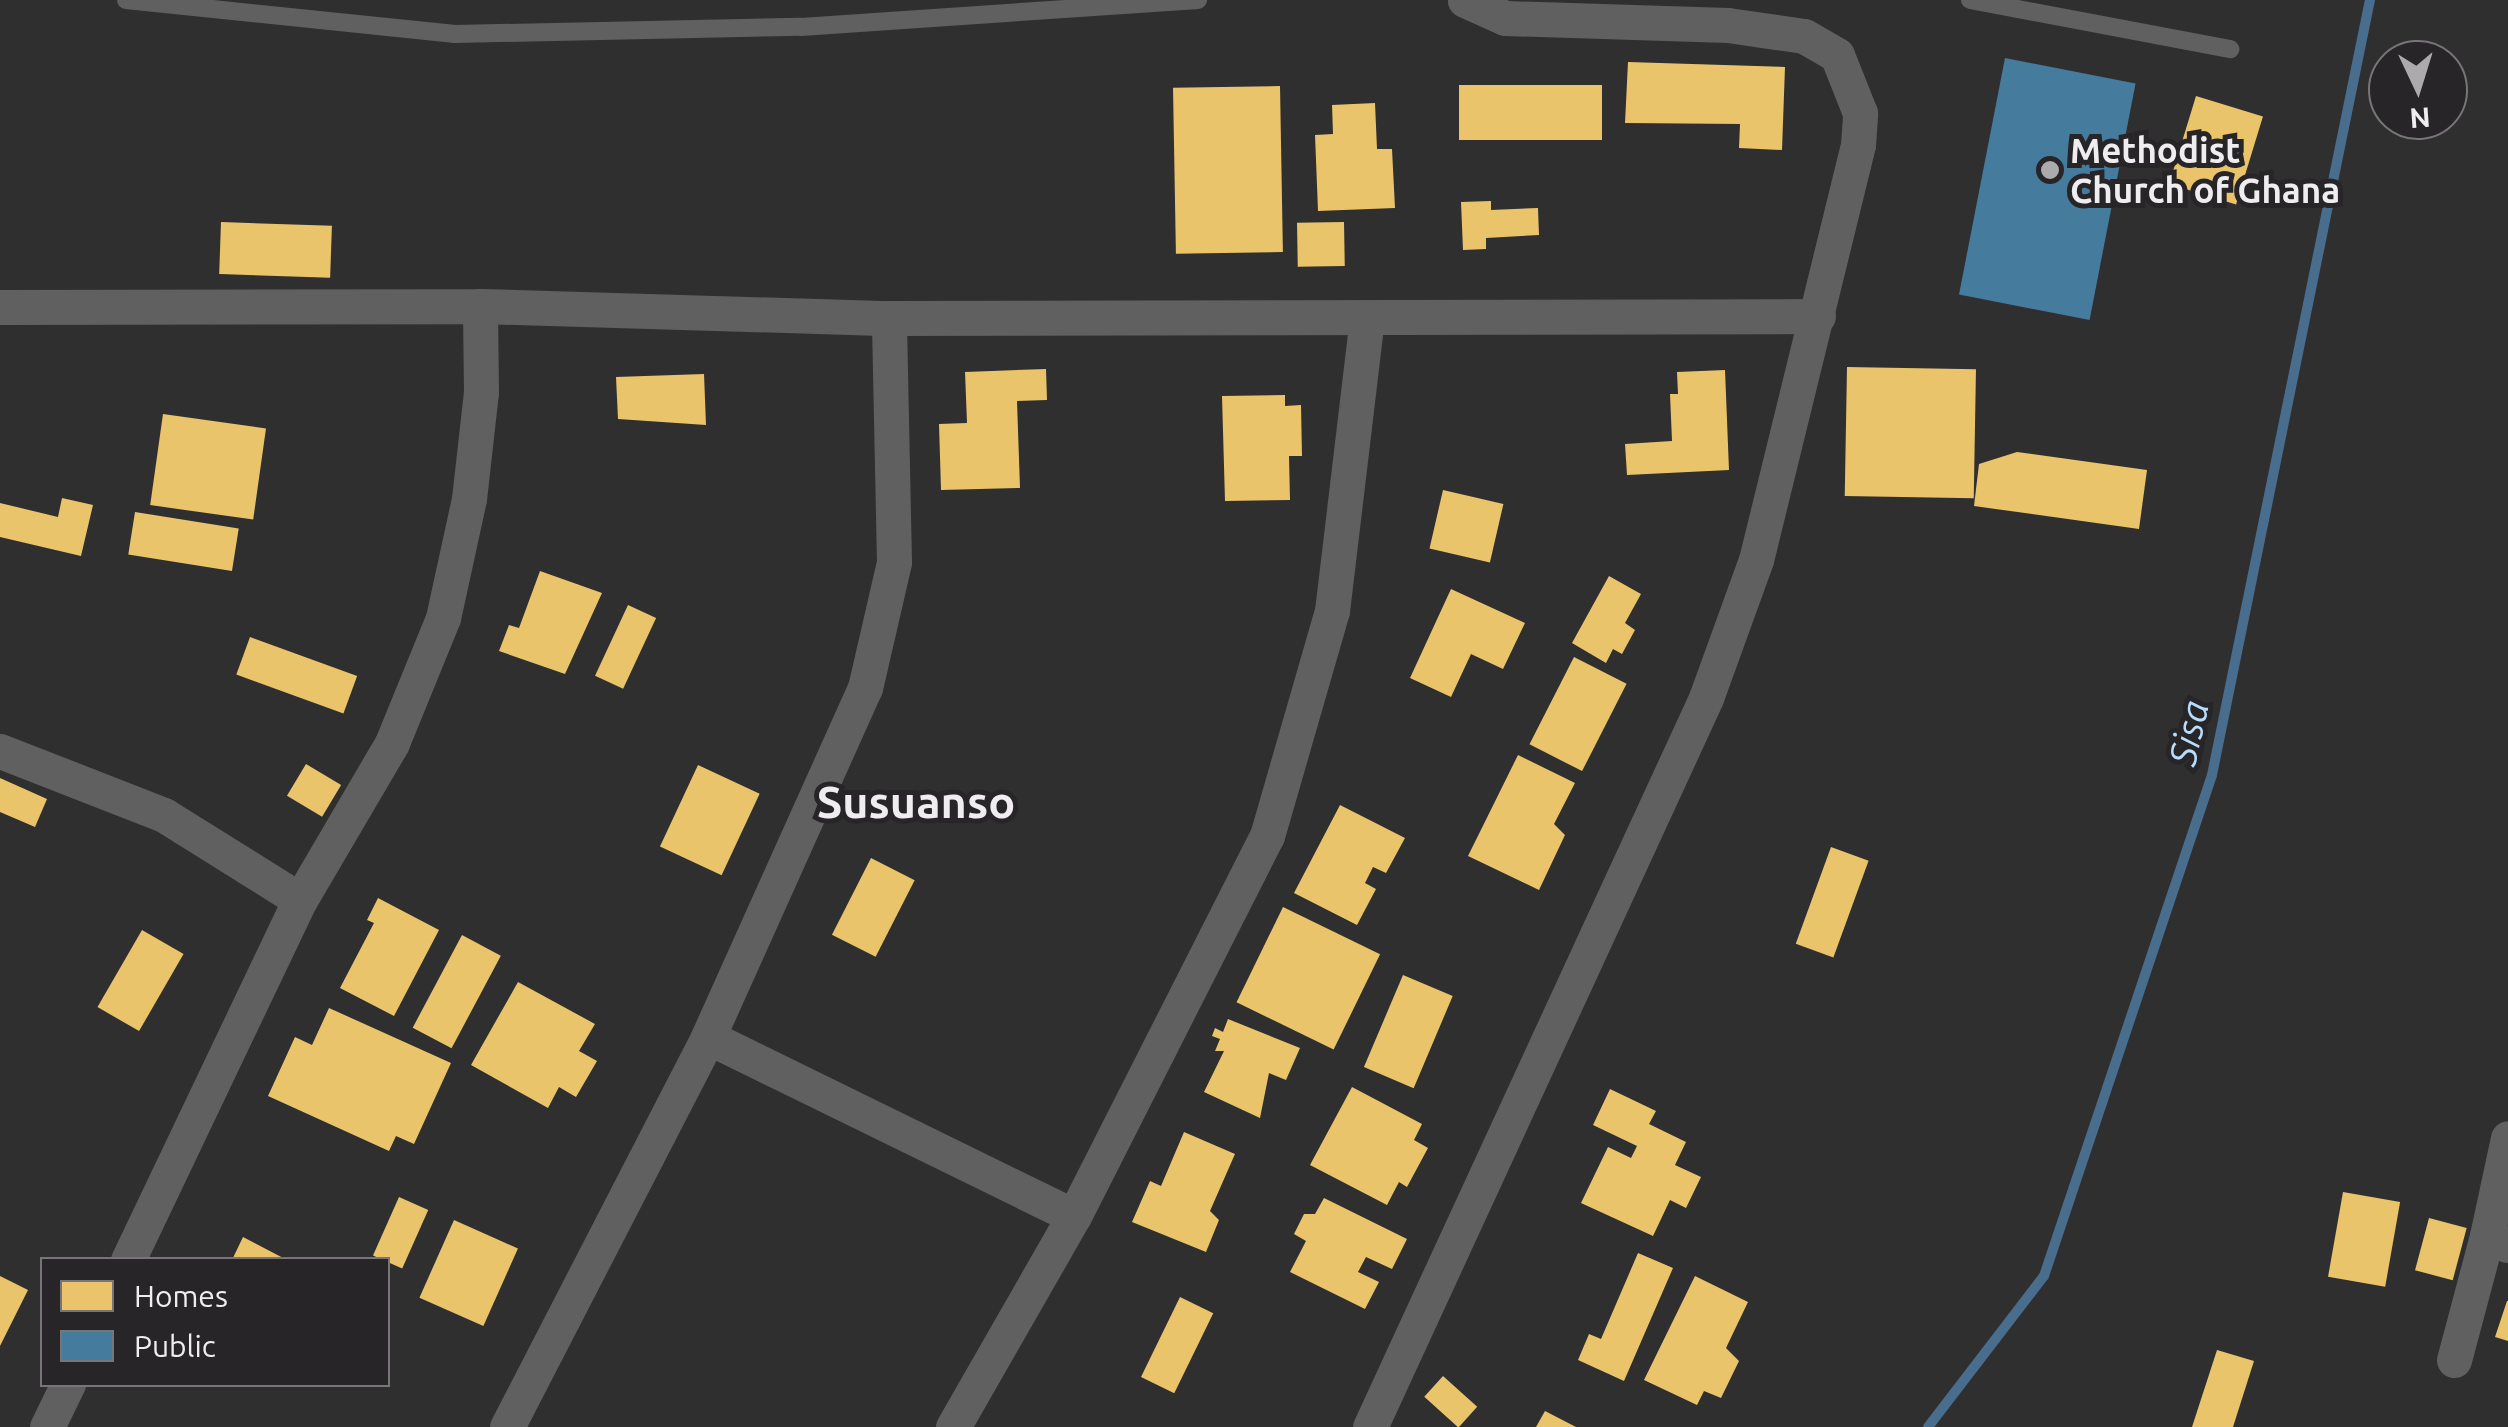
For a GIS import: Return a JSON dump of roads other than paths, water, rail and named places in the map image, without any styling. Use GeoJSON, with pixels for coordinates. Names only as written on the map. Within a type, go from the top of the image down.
{"type":"FeatureCollection","features":[{"type":"Feature","properties":{"kind":"street"},"geometry":{"type":"LineString","coordinates":[[1370,1427],[1706,698],[1756,560],[1858,145],[1860,113],[1836,54],[1804,36],[1728,24],[1505,18],[1465,0]]}},
{"type":"Feature","properties":{"kind":"street"},"geometry":{"type":"LineString","coordinates":[[0,307],[480,306],[888,318],[1818,316]]}},
{"type":"Feature","properties":{"kind":"street"},"geometry":{"type":"LineString","coordinates":[[129,1257],[300,900],[392,743],[443,618],[469,499],[481,392],[480,306]]}},
{"type":"Feature","properties":{"kind":"street"},"geometry":{"type":"LineString","coordinates":[[953,1427],[1074,1216],[1268,836],[1308,711],[1332,611],[1367,317]]}},
{"type":"Feature","properties":{"kind":"street"},"geometry":{"type":"LineString","coordinates":[[507,1427],[708,1037],[865,688],[894,562],[888,318]]}},
{"type":"Feature","properties":{"kind":"street"},"geometry":{"type":"LineString","coordinates":[[0,751],[164,814],[300,900]]}},
{"type":"Feature","properties":{"kind":"street"},"geometry":{"type":"LineString","coordinates":[[708,1037],[1074,1216]]}},
{"type":"Feature","properties":{"kind":"street"},"geometry":{"type":"LineString","coordinates":[[2454,1360],[2497,1241],[2508,1138]]}},
{"type":"Feature","properties":{"kind":"street"},"geometry":{"type":"LineString","coordinates":[[48,1427],[67,1387]]}},
{"type":"Feature","properties":{"kind":"lane"},"geometry":{"type":"LineString","coordinates":[[126,0],[455,34],[801,27],[1198,0]]}},
{"type":"Feature","properties":{"kind":"lane"},"geometry":{"type":"LineString","coordinates":[[1970,0],[2230,49]]}},
{"type":"Feature","properties":{"kind":"waterway","name":"Sisa"},"geometry":{"type":"LineString","coordinates":[[1928,1427],[2044,1276],[2212,775],[2370,0]]}},
{"type":"Feature","properties":{"kind":"place","name":"Methodist Church of Ghana"},"geometry":{"type":"Point","coordinates":[2050,170]}},
{"type":"Feature","properties":{"kind":"district","name":"Susuanso"},"geometry":{"type":"Point","coordinates":[916,802]}}]}
